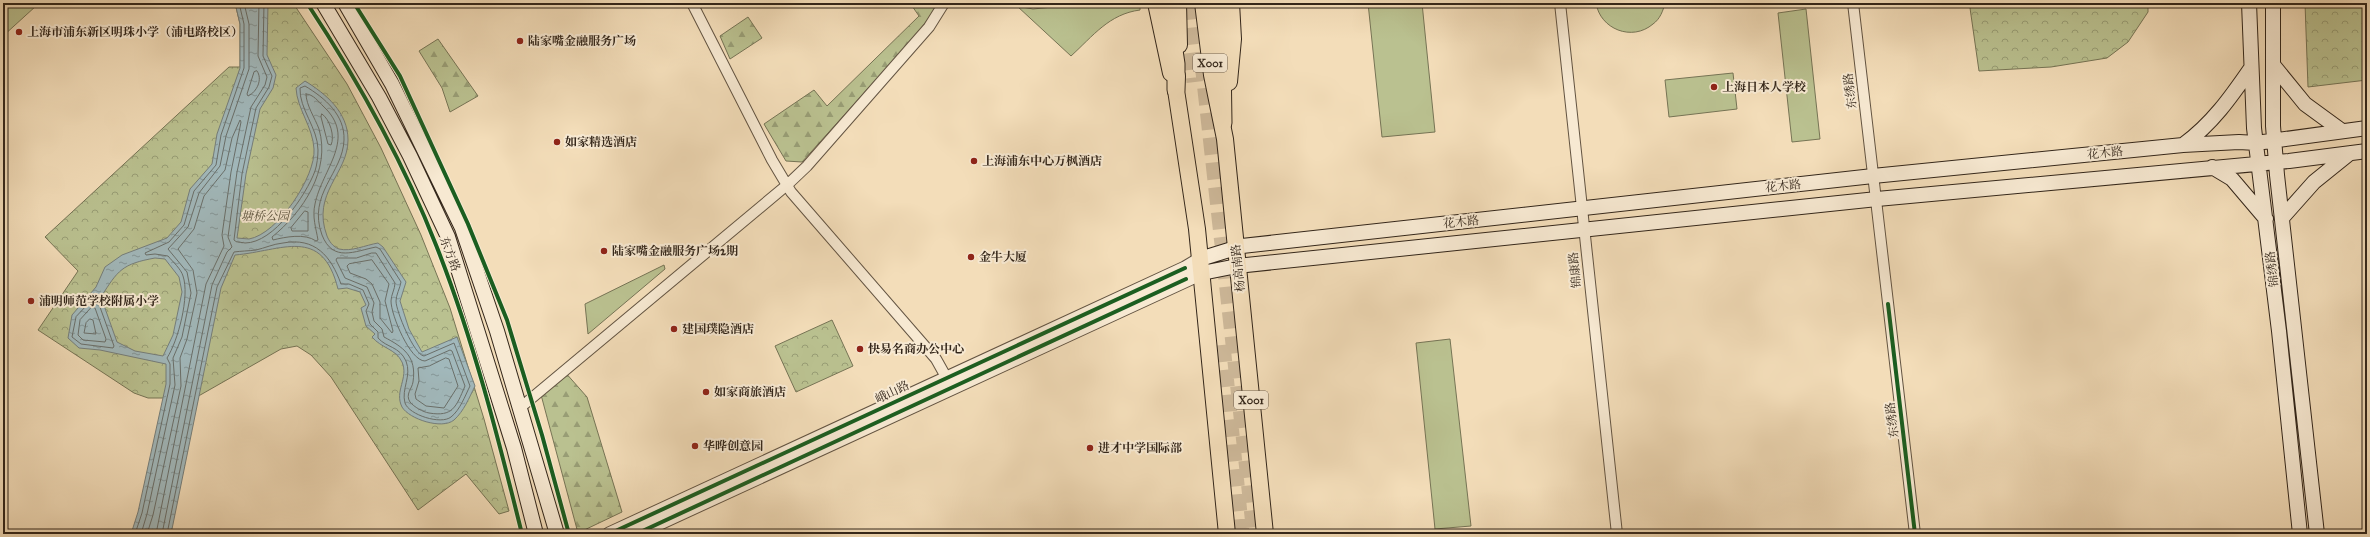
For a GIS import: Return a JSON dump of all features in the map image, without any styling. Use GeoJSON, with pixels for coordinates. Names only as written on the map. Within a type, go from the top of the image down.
{"type":"FeatureCollection","features":[{"type":"Feature","properties":{"kind":"highway"},"geometry":{"type":"LineString","coordinates":[[1167,3],[1176,64],[1176,90]]}},
{"type":"Feature","properties":{"kind":"highway"},"geometry":{"type":"LineString","coordinates":[[1216,3],[1222,57],[1223,123]]}},
{"type":"Feature","properties":{"kind":"main road","name":"东方路"},"geometry":{"type":"LineString","coordinates":[[345,3],[392,84],[462,228],[521,407],[557,534]]}},
{"type":"Feature","properties":{"kind":"main road","name":"X001"},"geometry":{"type":"LineString","coordinates":[[1156,3],[1160,28],[1176,90],[1201,266],[1227,534]]}},
{"type":"Feature","properties":{"kind":"main road","name":"X001"},"geometry":{"type":"LineString","coordinates":[[1176,90],[1180,42],[1178,3]]}},
{"type":"Feature","properties":{"kind":"main road","name":"杨高南路"},"geometry":{"type":"LineString","coordinates":[[1203,3],[1212,75],[1223,123],[1265,534]]}},
{"type":"Feature","properties":{"kind":"main road","name":"X001"},"geometry":{"type":"LineString","coordinates":[[1223,123],[1229,89],[1233,39],[1231,3]]}},
{"type":"Feature","properties":{"kind":"main road","name":"锦绣路"},"geometry":{"type":"LineString","coordinates":[[2249,3],[2251,68],[2256,143],[2266,219],[2300,534]]}},
{"type":"Feature","properties":{"kind":"main road","name":"锦绣路"},"geometry":{"type":"LineString","coordinates":[[2272,3],[2275,139],[2282,218],[2317,534]]}},
{"type":"Feature","properties":{"kind":"main road","name":"东方路"},"geometry":{"type":"LineString","coordinates":[[325,7],[379,97],[410,156],[448,237],[514,448],[536,534]]}},
{"type":"Feature","properties":{"kind":"main road"},"geometry":{"type":"LineString","coordinates":[[2274,66],[2305,104],[2342,131]]}},
{"type":"Feature","properties":{"kind":"main road"},"geometry":{"type":"LineString","coordinates":[[2183,145],[2200,133],[2220,111],[2251,68]]}},
{"type":"Feature","properties":{"kind":"main road","name":"花木路"},"geometry":{"type":"LineString","coordinates":[[1201,266],[1236,248],[1873,176],[2183,145],[2239,142],[2256,143],[2275,139],[2367,128]]}},
{"type":"Feature","properties":{"kind":"main road","name":"花木路"},"geometry":{"type":"LineString","coordinates":[[1201,266],[1238,266],[1877,199],[2259,163],[2367,151]]}},
{"type":"Feature","properties":{"kind":"main road"},"geometry":{"type":"LineString","coordinates":[[2282,218],[2314,182],[2350,153]]}},
{"type":"Feature","properties":{"kind":"main road"},"geometry":{"type":"LineString","coordinates":[[2212,167],[2232,178],[2266,219]]}},
{"type":"Feature","properties":{"kind":"street"},"geometry":{"type":"LineString","coordinates":[[692,3],[787,185],[798,201],[936,359],[949,382]]}},
{"type":"Feature","properties":{"kind":"street"},"geometry":{"type":"LineString","coordinates":[[521,407],[711,246],[787,185],[807,166],[925,31],[944,3]]}},
{"type":"Feature","properties":{"kind":"street","name":"锦康路"},"geometry":{"type":"LineString","coordinates":[[1560,3],[1617,534]]}},
{"type":"Feature","properties":{"kind":"street","name":"东绣路"},"geometry":{"type":"LineString","coordinates":[[1853,3],[1915,534]]}},
{"type":"Feature","properties":{"kind":"street","name":"峨山路"},"geometry":{"type":"LineString","coordinates":[[636,534],[1185,268],[1201,266]]}},
{"type":"Feature","properties":{"kind":"street","name":"峨山路"},"geometry":{"type":"LineString","coordinates":[[609,534],[949,382]]}},
{"type":"Feature","properties":{"kind":"green space"},"geometry":{"type":"Polygon","coordinates":[[[3,3],[33,3],[36,6],[3,36],[3,3]]]}},
{"type":"Feature","properties":{"kind":"green space","name":"塘桥公园"},"geometry":{"type":"Polygon","coordinates":[[[235,3],[293,3],[347,84],[381,148],[421,235],[450,308],[484,419],[509,511],[499,514],[466,474],[418,510],[331,377],[311,355],[297,346],[281,349],[195,398],[148,398],[134,393],[38,330],[78,271],[45,237],[229,67],[240,67],[240,24],[235,3]]]}},
{"type":"Feature","properties":{"kind":"green space"},"geometry":{"type":"Polygon","coordinates":[[[910,3],[940,3],[916,35],[802,162],[786,161],[764,124],[814,90],[827,106],[919,16],[910,3]]]}},
{"type":"Feature","properties":{"kind":"green space"},"geometry":{"type":"Polygon","coordinates":[[[1091,3],[1140,3],[1140,10],[1129,12],[1110,21],[1071,56],[1017,6],[1033,9],[1091,3]]]}},
{"type":"Feature","properties":{"kind":"green space"},"geometry":{"type":"Polygon","coordinates":[[[1368,3],[1422,3],[1435,132],[1382,137],[1368,3]]]}},
{"type":"Feature","properties":{"kind":"green space"},"geometry":{"type":"Polygon","coordinates":[[[1596,3],[1665,3],[1661,15],[1653,24],[1636,32],[1627,32],[1610,26],[1599,12],[1596,3]]]}},
{"type":"Feature","properties":{"kind":"green space"},"geometry":{"type":"Polygon","coordinates":[[[1982,3],[2145,3],[2148,5],[2148,12],[2128,42],[2107,58],[2051,67],[1979,71],[1970,8],[1982,3]]]}},
{"type":"Feature","properties":{"kind":"green space"},"geometry":{"type":"Polygon","coordinates":[[[2305,3],[2367,3],[2367,80],[2308,87],[2305,3]]]}},
{"type":"Feature","properties":{"kind":"green space"},"geometry":{"type":"Polygon","coordinates":[[[1806,9],[1820,139],[1792,142],[1778,13],[1806,9]]]}},
{"type":"Feature","properties":{"kind":"green space"},"geometry":{"type":"Polygon","coordinates":[[[748,17],[762,38],[730,59],[720,36],[748,17]]]}},
{"type":"Feature","properties":{"kind":"green space"},"geometry":{"type":"Polygon","coordinates":[[[438,39],[478,96],[450,112],[442,88],[419,51],[438,39]]]}},
{"type":"Feature","properties":{"kind":"green space"},"geometry":{"type":"Polygon","coordinates":[[[1733,73],[1737,109],[1669,117],[1665,80],[1733,73]]]}},
{"type":"Feature","properties":{"kind":"green space"},"geometry":{"type":"Polygon","coordinates":[[[664,265],[665,269],[588,334],[585,304],[664,265]]]}},
{"type":"Feature","properties":{"kind":"green space"},"geometry":{"type":"Polygon","coordinates":[[[832,320],[853,366],[796,392],[775,346],[832,320]]]}},
{"type":"Feature","properties":{"kind":"green space"},"geometry":{"type":"Polygon","coordinates":[[[1450,339],[1471,526],[1435,529],[1416,343],[1450,339]]]}},
{"type":"Feature","properties":{"kind":"green space"},"geometry":{"type":"Polygon","coordinates":[[[564,371],[587,397],[622,512],[578,533],[540,391],[564,371]]]}},
{"type":"Feature","properties":{"kind":"water"},"geometry":{"type":"Polygon","coordinates":[[[235,3],[268,3],[267,55],[276,75],[273,88],[260,109],[246,174],[237,238],[249,239],[260,235],[272,227],[293,202],[309,174],[313,160],[313,141],[299,103],[296,88],[305,81],[328,98],[340,112],[347,130],[348,140],[346,152],[327,196],[324,208],[323,221],[329,240],[335,247],[344,250],[378,243],[383,247],[406,282],[400,301],[409,329],[422,352],[457,337],[475,386],[461,413],[449,423],[442,424],[426,422],[411,416],[402,407],[400,401],[400,390],[404,374],[402,362],[396,354],[372,337],[375,334],[366,326],[361,308],[366,305],[360,292],[347,288],[338,289],[331,269],[322,256],[311,249],[298,246],[235,255],[221,288],[171,534],[131,534],[138,512],[166,384],[166,364],[100,350],[79,348],[68,338],[72,315],[96,287],[105,267],[122,255],[167,238],[181,222],[190,189],[212,164],[217,134],[240,68],[240,24],[235,3]],[[155,258],[144,260],[128,266],[117,274],[101,297],[117,342],[135,351],[163,356],[173,335],[182,292],[179,277],[165,259],[155,258]]]}},
{"type":"Feature","properties":{"kind":"tunnel"},"geometry":{"type":"LineString","coordinates":[[1186,3],[1195,82]]}},
{"type":"Feature","properties":{"kind":"tunnel"},"geometry":{"type":"LineString","coordinates":[[1203,63],[1255,534]]}},
{"type":"Feature","properties":{"kind":"tunnel"},"geometry":{"type":"LineString","coordinates":[[1222,345],[1241,534]]}},
{"type":"Feature","properties":{"kind":"cycle path"},"geometry":{"type":"LineString","coordinates":[[307,3],[343,60],[378,121],[409,183],[436,245],[462,316],[484,388],[522,534]]}},
{"type":"Feature","properties":{"kind":"cycle path"},"geometry":{"type":"LineString","coordinates":[[354,3],[400,76],[468,224],[507,320],[542,435],[569,534]]}},
{"type":"Feature","properties":{"kind":"cycle path"},"geometry":{"type":"LineString","coordinates":[[609,534],[1185,268]]}},
{"type":"Feature","properties":{"kind":"cycle path"},"geometry":{"type":"LineString","coordinates":[[636,534],[1186,279]]}},
{"type":"Feature","properties":{"kind":"cycle path"},"geometry":{"type":"LineString","coordinates":[[1888,304],[1915,534]]}},
{"type":"Feature","properties":{"kind":"place","name":"上海市浦东新区明珠小学（浦电路校区）"},"geometry":{"type":"Point","coordinates":[19,32]}},
{"type":"Feature","properties":{"kind":"place","name":"陆家嘴金融服务广场"},"geometry":{"type":"Point","coordinates":[520,41]}},
{"type":"Feature","properties":{"kind":"place","name":"上海日本人学校"},"geometry":{"type":"Point","coordinates":[1714,87]}},
{"type":"Feature","properties":{"kind":"place","name":"如家精选酒店"},"geometry":{"type":"Point","coordinates":[557,142]}},
{"type":"Feature","properties":{"kind":"place","name":"上海浦东中心万枫酒店"},"geometry":{"type":"Point","coordinates":[974,161]}},
{"type":"Feature","properties":{"kind":"place","name":"陆家嘴金融服务广场2期"},"geometry":{"type":"Point","coordinates":[604,251]}},
{"type":"Feature","properties":{"kind":"place","name":"金牛大厦"},"geometry":{"type":"Point","coordinates":[971,257]}},
{"type":"Feature","properties":{"kind":"place","name":"浦明师范学校附属小学"},"geometry":{"type":"Point","coordinates":[31,301]}},
{"type":"Feature","properties":{"kind":"place","name":"建国璞隐酒店"},"geometry":{"type":"Point","coordinates":[674,329]}},
{"type":"Feature","properties":{"kind":"place","name":"快易名商办公中心"},"geometry":{"type":"Point","coordinates":[860,349]}},
{"type":"Feature","properties":{"kind":"place","name":"如家商旅酒店"},"geometry":{"type":"Point","coordinates":[706,392]}},
{"type":"Feature","properties":{"kind":"place","name":"华晔创意园"},"geometry":{"type":"Point","coordinates":[695,446]}},
{"type":"Feature","properties":{"kind":"place","name":"进才中学国际部"},"geometry":{"type":"Point","coordinates":[1090,448]}}]}
